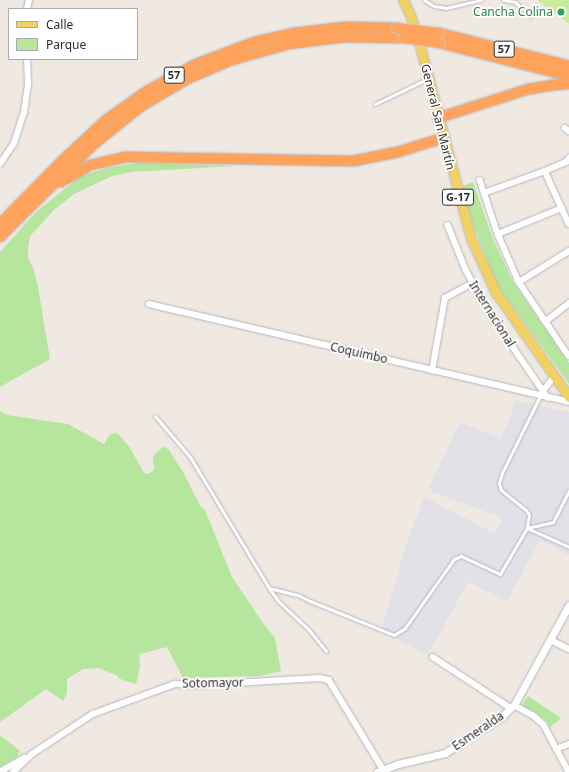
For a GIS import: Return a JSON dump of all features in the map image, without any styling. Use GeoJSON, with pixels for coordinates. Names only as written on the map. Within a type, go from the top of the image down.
{"type":"FeatureCollection","features":[{"type":"Feature","properties":{"kind":"highway","name":"57"},"geometry":{"type":"LineString","coordinates":[[0,224],[67,156],[106,120],[147,91],[188,68],[255,42],[295,33],[345,27],[396,28],[569,66]]}},
{"type":"Feature","properties":{"kind":"highway","name":"57"},"geometry":{"type":"LineString","coordinates":[[0,237],[90,147],[130,114],[173,87],[218,65],[271,48],[308,40],[345,37],[439,38],[569,76]]}},
{"type":"Feature","properties":{"kind":"highway"},"geometry":{"type":"LineString","coordinates":[[438,118],[529,89],[569,84]]}},
{"type":"Feature","properties":{"kind":"highway"},"geometry":{"type":"LineString","coordinates":[[37,200],[80,170],[114,158],[140,156],[310,162],[353,161],[398,152],[443,138]]}},
{"type":"Feature","properties":{"kind":"main road","name":"General San Martín"},"geometry":{"type":"LineString","coordinates":[[403,0],[411,18],[470,236],[480,261],[502,303],[569,397]]}},
{"type":"Feature","properties":{"kind":"street"},"geometry":{"type":"LineString","coordinates":[[0,164],[14,143],[24,113],[28,84],[27,60]]}},
{"type":"Feature","properties":{"kind":"street"},"geometry":{"type":"LineString","coordinates":[[484,193],[545,171],[566,162],[569,158]]}},
{"type":"Feature","properties":{"kind":"street"},"geometry":{"type":"LineString","coordinates":[[545,171],[569,224]]}},
{"type":"Feature","properties":{"kind":"street"},"geometry":{"type":"LineString","coordinates":[[480,180],[498,234],[519,282],[545,322],[569,354]]}},
{"type":"Feature","properties":{"kind":"street"},"geometry":{"type":"LineString","coordinates":[[498,234],[562,208]]}},
{"type":"Feature","properties":{"kind":"street","name":"Internacional"},"geometry":{"type":"LineString","coordinates":[[448,224],[472,283],[541,393],[548,398],[569,402]]}},
{"type":"Feature","properties":{"kind":"street"},"geometry":{"type":"LineString","coordinates":[[519,282],[569,251]]}},
{"type":"Feature","properties":{"kind":"street"},"geometry":{"type":"LineString","coordinates":[[432,371],[445,298],[472,283]]}},
{"type":"Feature","properties":{"kind":"street","name":"Coquimbo"},"geometry":{"type":"LineString","coordinates":[[150,304],[432,371],[541,393]]}},
{"type":"Feature","properties":{"kind":"street"},"geometry":{"type":"LineString","coordinates":[[545,322],[569,304]]}},
{"type":"Feature","properties":{"kind":"street"},"geometry":{"type":"LineString","coordinates":[[541,393],[554,377]]}},
{"type":"Feature","properties":{"kind":"street","name":"Esmeralda"},"geometry":{"type":"LineString","coordinates":[[382,771],[445,753],[502,716],[512,706],[551,640],[569,605]]}},
{"type":"Feature","properties":{"kind":"street"},"geometry":{"type":"LineString","coordinates":[[551,640],[569,649]]}},
{"type":"Feature","properties":{"kind":"street"},"geometry":{"type":"LineString","coordinates":[[433,657],[512,706],[540,720],[569,772]]}},
{"type":"Feature","properties":{"kind":"street","name":"Sotomayor"},"geometry":{"type":"LineString","coordinates":[[13,772],[32,754],[93,714],[174,684],[219,684],[320,678],[329,680],[382,771]]}},
{"type":"Feature","properties":{"kind":"street"},"geometry":{"type":"LineString","coordinates":[[556,749],[569,744]]}},
{"type":"Feature","properties":{"kind":"street"},"geometry":{"type":"LineString","coordinates":[[0,772],[32,754]]}},
{"type":"Feature","properties":{"kind":"lane"},"geometry":{"type":"LineString","coordinates":[[424,0],[434,6],[446,8],[481,0]]}},
{"type":"Feature","properties":{"kind":"lane"},"geometry":{"type":"LineString","coordinates":[[503,0],[514,2],[531,16]]}},
{"type":"Feature","properties":{"kind":"lane"},"geometry":{"type":"LineString","coordinates":[[375,104],[428,79]]}},
{"type":"Feature","properties":{"kind":"lane"},"geometry":{"type":"LineString","coordinates":[[269,588],[300,596],[394,634],[405,628],[454,559],[461,556],[500,574],[527,528],[529,515],[526,510],[501,490],[499,483],[502,473],[541,393]]}},
{"type":"Feature","properties":{"kind":"lane"},"geometry":{"type":"LineString","coordinates":[[155,416],[190,457],[278,601],[309,630],[326,651]]}},
{"type":"Feature","properties":{"kind":"lane"},"geometry":{"type":"LineString","coordinates":[[527,528],[553,522],[569,491]]}},
{"type":"Feature","properties":{"kind":"lane"},"geometry":{"type":"LineString","coordinates":[[527,528],[569,547]]}},
{"type":"Feature","properties":{"kind":"shaded area"},"geometry":{"type":"Polygon","coordinates":[[[515,401],[569,412],[569,555],[540,540],[507,601],[468,582],[428,655],[381,631],[405,547],[424,497],[494,533],[503,518],[432,492],[429,487],[460,422],[500,438],[510,418],[515,401]]]}},
{"type":"Feature","properties":{"kind":"green space","name":"Cancha Colina"},"geometry":{"type":"Polygon","coordinates":[[[537,0],[569,0],[569,24],[537,0]]]}},
{"type":"Feature","properties":{"kind":"green space"},"geometry":{"type":"Polygon","coordinates":[[[139,163],[235,166],[132,172],[112,176],[74,194],[55,209],[30,236],[28,249],[28,258],[33,267],[38,287],[50,359],[0,387],[0,252],[36,212],[81,176],[110,167],[139,163]]]}},
{"type":"Feature","properties":{"kind":"green space"},"geometry":{"type":"Polygon","coordinates":[[[473,182],[493,239],[513,282],[569,363],[569,384],[498,286],[475,230],[461,187],[473,182]]]}},
{"type":"Feature","properties":{"kind":"green space"},"geometry":{"type":"Polygon","coordinates":[[[0,411],[7,415],[68,424],[104,444],[110,434],[117,433],[129,446],[144,473],[148,474],[154,470],[153,456],[163,446],[169,450],[183,472],[200,505],[205,510],[232,577],[275,638],[281,671],[259,676],[183,678],[167,647],[139,654],[140,667],[136,684],[122,680],[116,675],[98,668],[83,669],[67,679],[67,693],[63,701],[46,689],[0,722],[0,411]]]}},
{"type":"Feature","properties":{"kind":"green space"},"geometry":{"type":"Polygon","coordinates":[[[528,696],[561,718],[550,727],[545,719],[522,705],[528,696]]]}},
{"type":"Feature","properties":{"kind":"green space"},"geometry":{"type":"Polygon","coordinates":[[[0,735],[20,751],[17,757],[0,767],[0,735]]]}},
{"type":"Feature","properties":{"kind":"place","name":"Cancha Colina"},"geometry":{"type":"Point","coordinates":[561,12]}}]}
